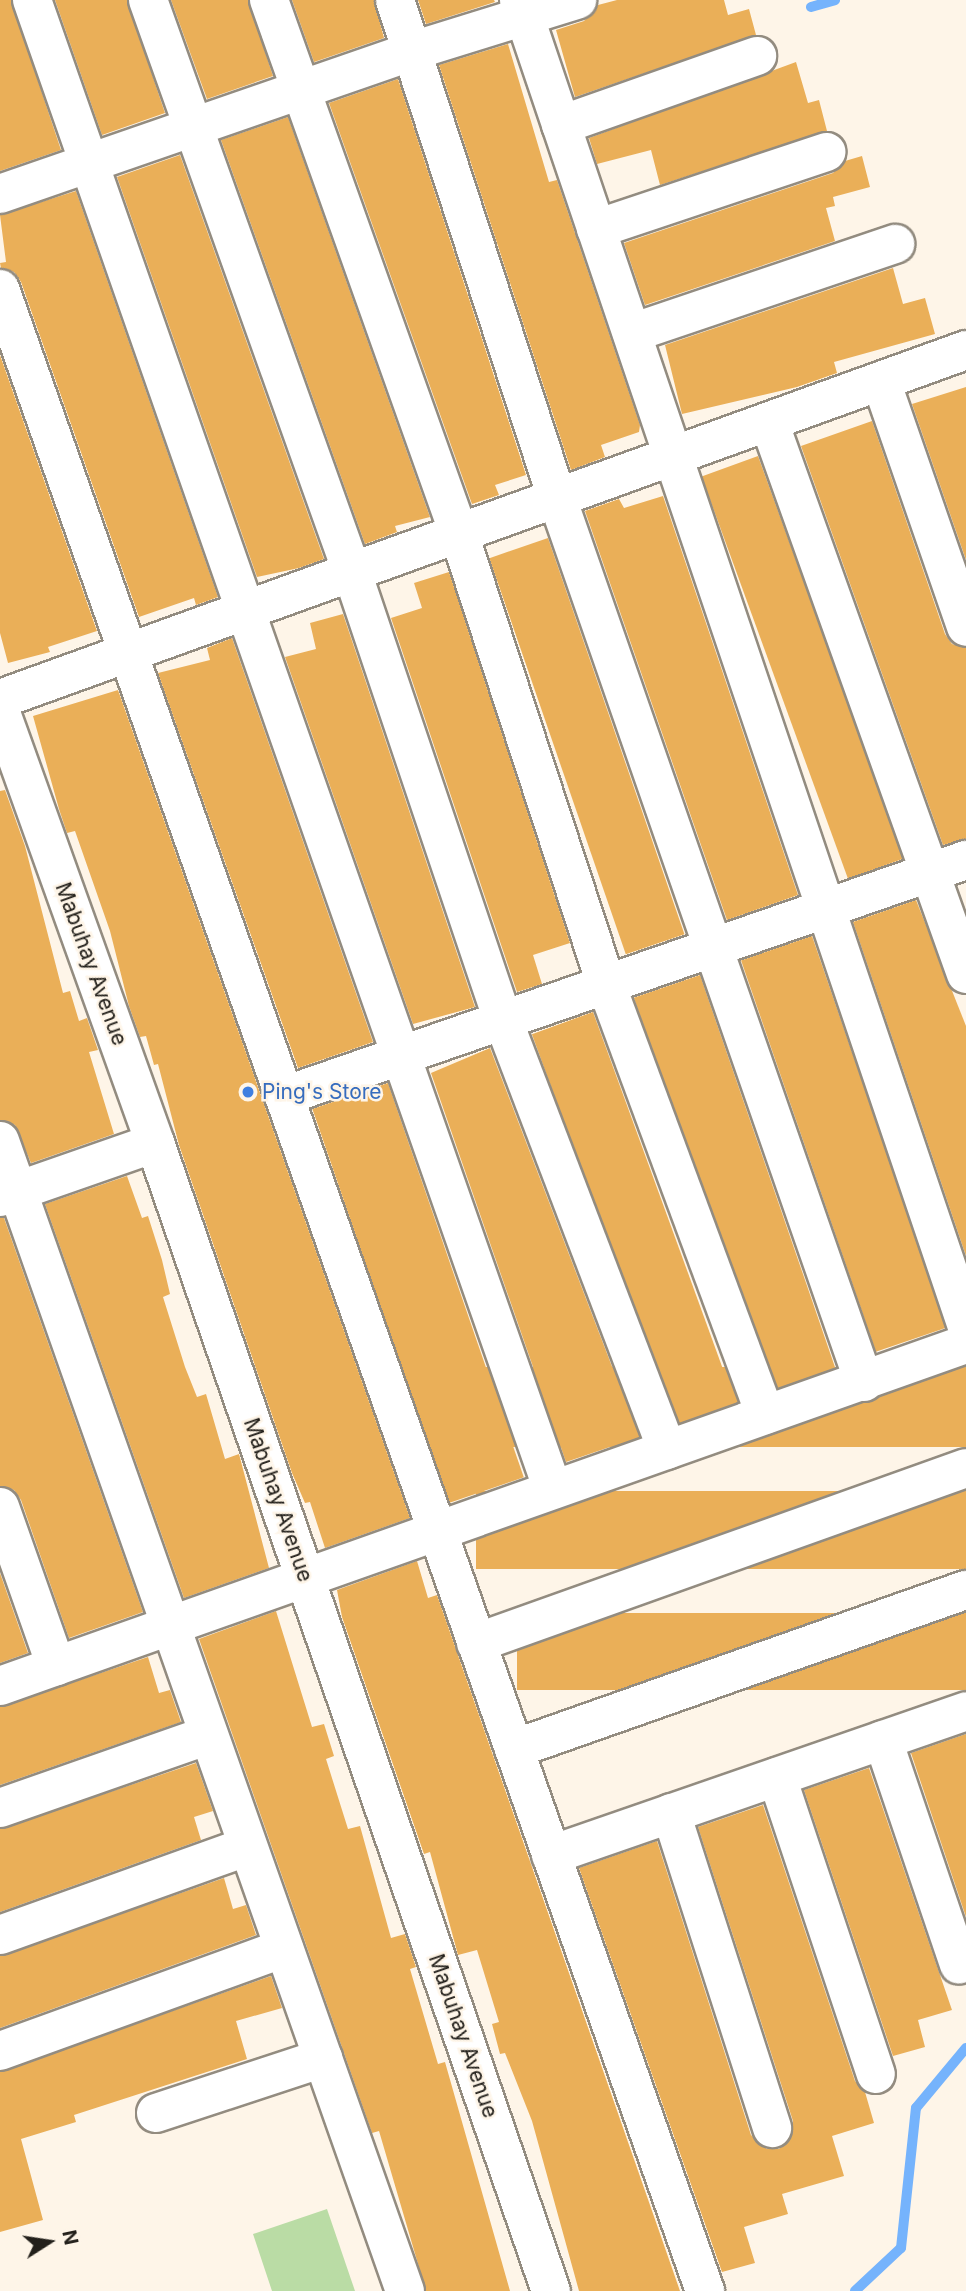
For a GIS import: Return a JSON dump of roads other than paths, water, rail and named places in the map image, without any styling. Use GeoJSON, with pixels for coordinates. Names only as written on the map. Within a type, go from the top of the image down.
{"type":"FeatureCollection","features":[{"type":"Feature","properties":{"kind":"street"},"geometry":{"type":"LineString","coordinates":[[33,0],[554,1490]]}},
{"type":"Feature","properties":{"kind":"street"},"geometry":{"type":"LineString","coordinates":[[148,0],[352,572],[503,1020],[667,1450]]}},
{"type":"Feature","properties":{"kind":"street"},"geometry":{"type":"LineString","coordinates":[[269,0],[459,534],[607,987],[765,1415]]}},
{"type":"Feature","properties":{"kind":"street"},"geometry":{"type":"LineString","coordinates":[[395,0],[556,495],[864,1382]]}},
{"type":"Feature","properties":{"kind":"street"},"geometry":{"type":"LineString","coordinates":[[0,194],[412,51],[522,9],[577,0]]}},
{"type":"Feature","properties":{"kind":"street"},"geometry":{"type":"LineString","coordinates":[[522,9],[966,1324]]}},
{"type":"Feature","properties":{"kind":"street"},"geometry":{"type":"LineString","coordinates":[[561,125],[757,56]]}},
{"type":"Feature","properties":{"kind":"street"},"geometry":{"type":"LineString","coordinates":[[596,229],[826,152]]}},
{"type":"Feature","properties":{"kind":"street"},"geometry":{"type":"LineString","coordinates":[[632,333],[895,244]]}},
{"type":"Feature","properties":{"kind":"street"},"geometry":{"type":"LineString","coordinates":[[0,289],[705,2291]]}},
{"type":"Feature","properties":{"kind":"street"},"geometry":{"type":"LineString","coordinates":[[0,699],[459,534],[556,495],[673,456],[966,350]]}},
{"type":"Feature","properties":{"kind":"street"},"geometry":{"type":"LineString","coordinates":[[881,381],[966,627]]}},
{"type":"Feature","properties":{"kind":"street"},"geometry":{"type":"LineString","coordinates":[[769,422],[966,974]]}},
{"type":"Feature","properties":{"kind":"street","name":"Mabuhay Avenue"},"geometry":{"type":"LineString","coordinates":[[0,710],[155,1143],[551,2291]]}},
{"type":"Feature","properties":{"kind":"street"},"geometry":{"type":"LineString","coordinates":[[284,1096],[607,987],[966,860]]}},
{"type":"Feature","properties":{"kind":"street"},"geometry":{"type":"LineString","coordinates":[[0,1141],[9,1194],[171,1626],[405,2291]]}},
{"type":"Feature","properties":{"kind":"street"},"geometry":{"type":"LineString","coordinates":[[9,1194],[155,1143]]}},
{"type":"Feature","properties":{"kind":"street"},"geometry":{"type":"LineString","coordinates":[[0,1686],[966,1344]]}},
{"type":"Feature","properties":{"kind":"street"},"geometry":{"type":"LineString","coordinates":[[476,1643],[966,1468]]}},
{"type":"Feature","properties":{"kind":"street"},"geometry":{"type":"LineString","coordinates":[[0,1507],[56,1666]]}},
{"type":"Feature","properties":{"kind":"street"},"geometry":{"type":"LineString","coordinates":[[514,1749],[966,1590]]}},
{"type":"Feature","properties":{"kind":"street"},"geometry":{"type":"LineString","coordinates":[[551,1855],[966,1711]]}},
{"type":"Feature","properties":{"kind":"street"},"geometry":{"type":"LineString","coordinates":[[0,1808],[209,1735]]}},
{"type":"Feature","properties":{"kind":"street"},"geometry":{"type":"LineString","coordinates":[[883,1740],[959,1965]]}},
{"type":"Feature","properties":{"kind":"street"},"geometry":{"type":"LineString","coordinates":[[777,1777],[876,2074]]}},
{"type":"Feature","properties":{"kind":"street"},"geometry":{"type":"LineString","coordinates":[[671,1813],[772,2129]]}},
{"type":"Feature","properties":{"kind":"street"},"geometry":{"type":"LineString","coordinates":[[0,1936],[248,1846]]}},
{"type":"Feature","properties":{"kind":"street"},"geometry":{"type":"LineString","coordinates":[[0,2051],[284,1948]]}},
{"type":"Feature","properties":{"kind":"street"},"geometry":{"type":"LineString","coordinates":[[156,2113],[323,2058]]}},
{"type":"Feature","properties":{"kind":"waterway"},"geometry":{"type":"LineString","coordinates":[[811,7],[835,0]]}},
{"type":"Feature","properties":{"kind":"waterway"},"geometry":{"type":"LineString","coordinates":[[855,2291],[901,2248],[916,2108],[966,2048]]}},
{"type":"Feature","properties":{"kind":"place","name":"Ping's Store"},"geometry":{"type":"Point","coordinates":[248,1092]}}]}
